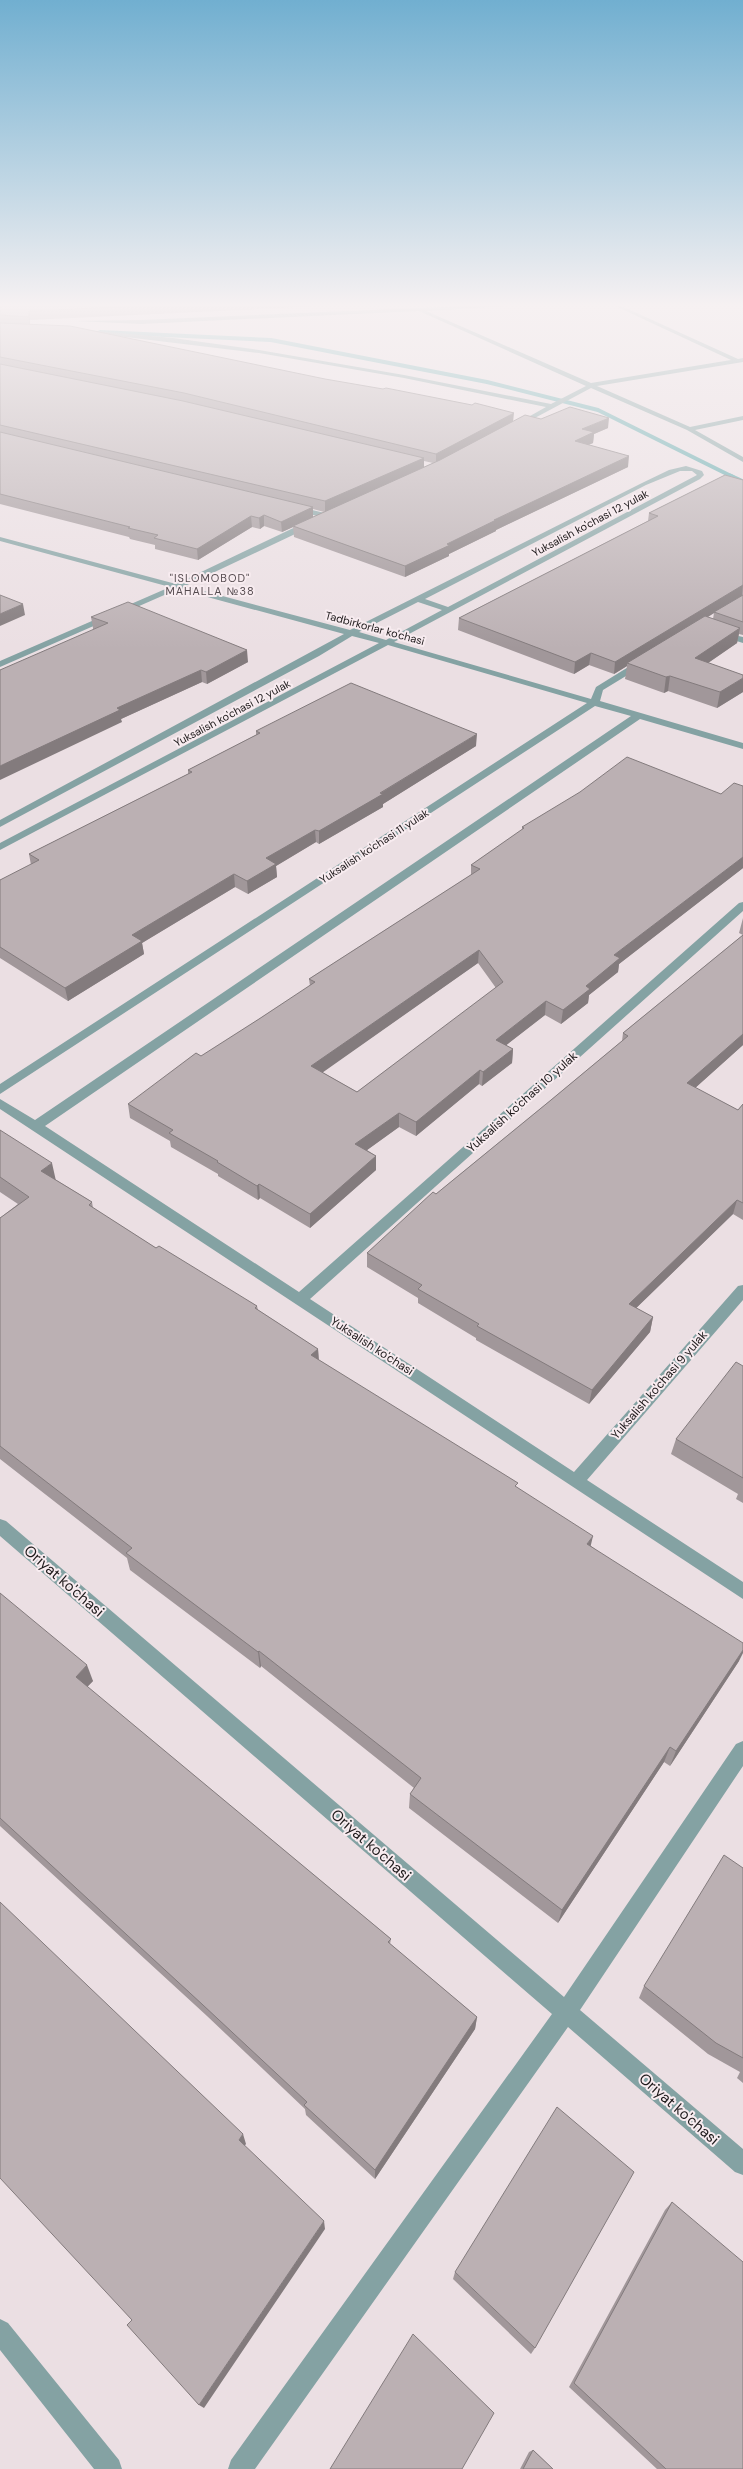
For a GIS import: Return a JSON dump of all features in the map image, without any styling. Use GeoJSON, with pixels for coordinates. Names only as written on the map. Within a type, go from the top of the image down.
{"type":"FeatureCollection","features":[{"type":"Feature","properties":{"kind":"street"},"geometry":{"type":"LineString","coordinates":[[511,429],[528,419]]}},
{"type":"Feature","properties":{"kind":"street"},"geometry":{"type":"LineString","coordinates":[[667,419],[689,429],[743,460]]}},
{"type":"Feature","properties":{"kind":"street"},"geometry":{"type":"LineString","coordinates":[[689,429],[737,419]]}},
{"type":"Feature","properties":{"kind":"street","name":"Yuksalish ko'chasi 12 yulak"},"geometry":{"type":"LineString","coordinates":[[0,824],[316,654],[351,633],[418,599],[677,469],[690,469],[700,472],[701,475],[698,478],[0,847]]}},
{"type":"Feature","properties":{"kind":"street"},"geometry":{"type":"LineString","coordinates":[[288,506],[326,516]]}},
{"type":"Feature","properties":{"kind":"street"},"geometry":{"type":"LineString","coordinates":[[0,664],[178,586],[335,512]]}},
{"type":"Feature","properties":{"kind":"street","name":"Tadbirkorlar ko'chasi"},"geometry":{"type":"LineString","coordinates":[[0,538],[389,643],[743,746]]}},
{"type":"Feature","properties":{"kind":"street"},"geometry":{"type":"LineString","coordinates":[[418,599],[450,610]]}},
{"type":"Feature","properties":{"kind":"street"},"geometry":{"type":"LineString","coordinates":[[709,629],[743,640]]}},
{"type":"Feature","properties":{"kind":"street","name":"Yuksalish ko'chasi 11 yulak"},"geometry":{"type":"LineString","coordinates":[[0,1090],[595,702],[598,689],[650,658]]}},
{"type":"Feature","properties":{"kind":"street"},"geometry":{"type":"LineString","coordinates":[[36,1126],[638,716]]}},
{"type":"Feature","properties":{"kind":"street","name":"Yuksalish ko'chasi 10 yulak"},"geometry":{"type":"LineString","coordinates":[[300,1300],[743,905]]}},
{"type":"Feature","properties":{"kind":"street","name":"Yuksalish ko'chasi"},"geometry":{"type":"LineString","coordinates":[[0,1102],[743,1591]]}},
{"type":"Feature","properties":{"kind":"street","name":"Yuksalish ko'chasi 9 yulak"},"geometry":{"type":"LineString","coordinates":[[576,1481],[743,1290]]}},
{"type":"Feature","properties":{"kind":"street","name":"Oriyat ko'chasi"},"geometry":{"type":"LineString","coordinates":[[0,1526],[743,2164]]}},
{"type":"Feature","properties":{"kind":"street"},"geometry":{"type":"LineString","coordinates":[[240,2469],[566,2012],[743,1750]]}},
{"type":"Feature","properties":{"kind":"street"},"geometry":{"type":"LineString","coordinates":[[0,2331],[110,2469]]}},
{"type":"Feature","properties":{"kind":"building"},"geometry":{"type":"Polygon","coordinates":[[[0,419],[260,419],[424,458],[325,501],[0,425],[0,419]]]}},
{"type":"Feature","properties":{"kind":"building"},"geometry":{"type":"Polygon","coordinates":[[[292,419],[502,419],[436,454],[292,419]]]}},
{"type":"Feature","properties":{"kind":"building"},"geometry":{"type":"Polygon","coordinates":[[[517,419],[606,419],[582,429],[594,432],[575,441],[629,456],[494,520],[496,520],[447,544],[450,545],[405,566],[293,526],[440,460],[517,419]]]}},
{"type":"Feature","properties":{"kind":"building"},"geometry":{"type":"Polygon","coordinates":[[[0,432],[313,507],[281,522],[264,515],[259,518],[251,516],[197,549],[154,538],[158,535],[128,528],[130,527],[0,494],[0,432]]]}},
{"type":"Feature","properties":{"kind":"building"},"geometry":{"type":"Polygon","coordinates":[[[725,475],[743,480],[743,585],[615,662],[591,653],[575,662],[459,618],[658,516],[649,513],[725,475]]]}},
{"type":"Feature","properties":{"kind":"building"},"geometry":{"type":"Polygon","coordinates":[[[0,595],[23,604],[0,614],[0,595]]]}},
{"type":"Feature","properties":{"kind":"building"},"geometry":{"type":"Polygon","coordinates":[[[743,595],[743,622],[714,612],[743,595]]]}},
{"type":"Feature","properties":{"kind":"building"},"geometry":{"type":"Polygon","coordinates":[[[128,602],[247,650],[206,672],[201,670],[117,708],[120,710],[0,766],[0,670],[108,623],[91,617],[128,602]]]}},
{"type":"Feature","properties":{"kind":"building"},"geometry":{"type":"Polygon","coordinates":[[[705,616],[740,628],[695,658],[743,675],[743,678],[720,692],[670,676],[666,677],[627,663],[705,616]]]}},
{"type":"Feature","properties":{"kind":"building"},"geometry":{"type":"Polygon","coordinates":[[[351,683],[477,734],[380,793],[383,794],[319,831],[315,830],[266,858],[276,864],[247,881],[234,874],[132,935],[142,941],[65,988],[0,947],[0,880],[39,860],[29,854],[192,772],[188,770],[260,733],[256,731],[351,683]]]}},
{"type":"Feature","properties":{"kind":"building"},"geometry":{"type":"Polygon","coordinates":[[[627,757],[721,794],[734,783],[743,786],[743,857],[614,955],[620,958],[586,986],[590,989],[563,1010],[546,1001],[496,1040],[513,1049],[483,1072],[480,1070],[416,1122],[399,1113],[355,1144],[376,1156],[310,1214],[259,1184],[257,1186],[169,1133],[173,1130],[128,1104],[196,1053],[201,1056],[259,1019],[315,982],[309,979],[480,869],[471,865],[524,828],[522,827],[580,792],[627,757]],[[479,950],[311,1066],[357,1092],[503,982],[479,950]]]}},
{"type":"Feature","properties":{"kind":"building"},"geometry":{"type":"Polygon","coordinates":[[[743,935],[743,1034],[687,1083],[738,1110],[743,1104],[743,1203],[737,1200],[629,1304],[653,1317],[592,1390],[477,1326],[479,1324],[418,1289],[422,1285],[367,1253],[433,1192],[436,1194],[551,1100],[628,1036],[623,1033],[743,935]]]}},
{"type":"Feature","properties":{"kind":"building"},"geometry":{"type":"Polygon","coordinates":[[[0,1130],[52,1163],[41,1171],[92,1202],[89,1205],[156,1248],[159,1246],[257,1306],[255,1308],[318,1349],[311,1355],[518,1483],[515,1486],[593,1536],[587,1544],[743,1643],[743,1650],[676,1751],[670,1747],[562,1910],[410,1794],[421,1778],[259,1651],[126,1553],[132,1548],[0,1446],[0,1218],[29,1197],[0,1177],[0,1130]]]}},
{"type":"Feature","properties":{"kind":"building"},"geometry":{"type":"Polygon","coordinates":[[[736,1362],[743,1366],[743,1478],[676,1439],[736,1362]]]}},
{"type":"Feature","properties":{"kind":"building"},"geometry":{"type":"Polygon","coordinates":[[[0,1593],[87,1665],[76,1677],[391,1939],[388,1942],[477,2017],[375,2170],[304,2105],[307,2102],[0,1818],[0,1593]]]}},
{"type":"Feature","properties":{"kind":"building"},"geometry":{"type":"Polygon","coordinates":[[[724,1855],[743,1868],[743,2058],[716,2043],[644,1986],[724,1855]]]}},
{"type":"Feature","properties":{"kind":"building"},"geometry":{"type":"Polygon","coordinates":[[[0,1902],[243,2134],[239,2140],[324,2221],[199,2405],[127,2325],[132,2320],[0,2178],[0,1902]]]}},
{"type":"Feature","properties":{"kind":"building"},"geometry":{"type":"Polygon","coordinates":[[[557,2107],[634,2172],[535,2348],[455,2272],[557,2107]]]}},
{"type":"Feature","properties":{"kind":"building"},"geometry":{"type":"Polygon","coordinates":[[[672,2202],[743,2262],[743,2469],[666,2469],[574,2383],[672,2202]]]}},
{"type":"Feature","properties":{"kind":"building"},"geometry":{"type":"Polygon","coordinates":[[[413,2334],[494,2413],[462,2469],[330,2469],[413,2334]]]}},
{"type":"Feature","properties":{"kind":"building"},"geometry":{"type":"Polygon","coordinates":[[[533,2450],[553,2469],[523,2469],[533,2450]]]}},
{"type":"Feature","properties":{"kind":"waterway"},"geometry":{"type":"LineString","coordinates":[[617,419],[733,477]]}},
{"type":"Feature","properties":{"kind":"waterway"},"geometry":{"type":"LineString","coordinates":[[730,476],[743,482]]}},
{"type":"Feature","properties":{"kind":"district","name":"\"ISLOMOBOD\" MAHALLA №38"},"geometry":{"type":"Point","coordinates":[210,584]}}]}
